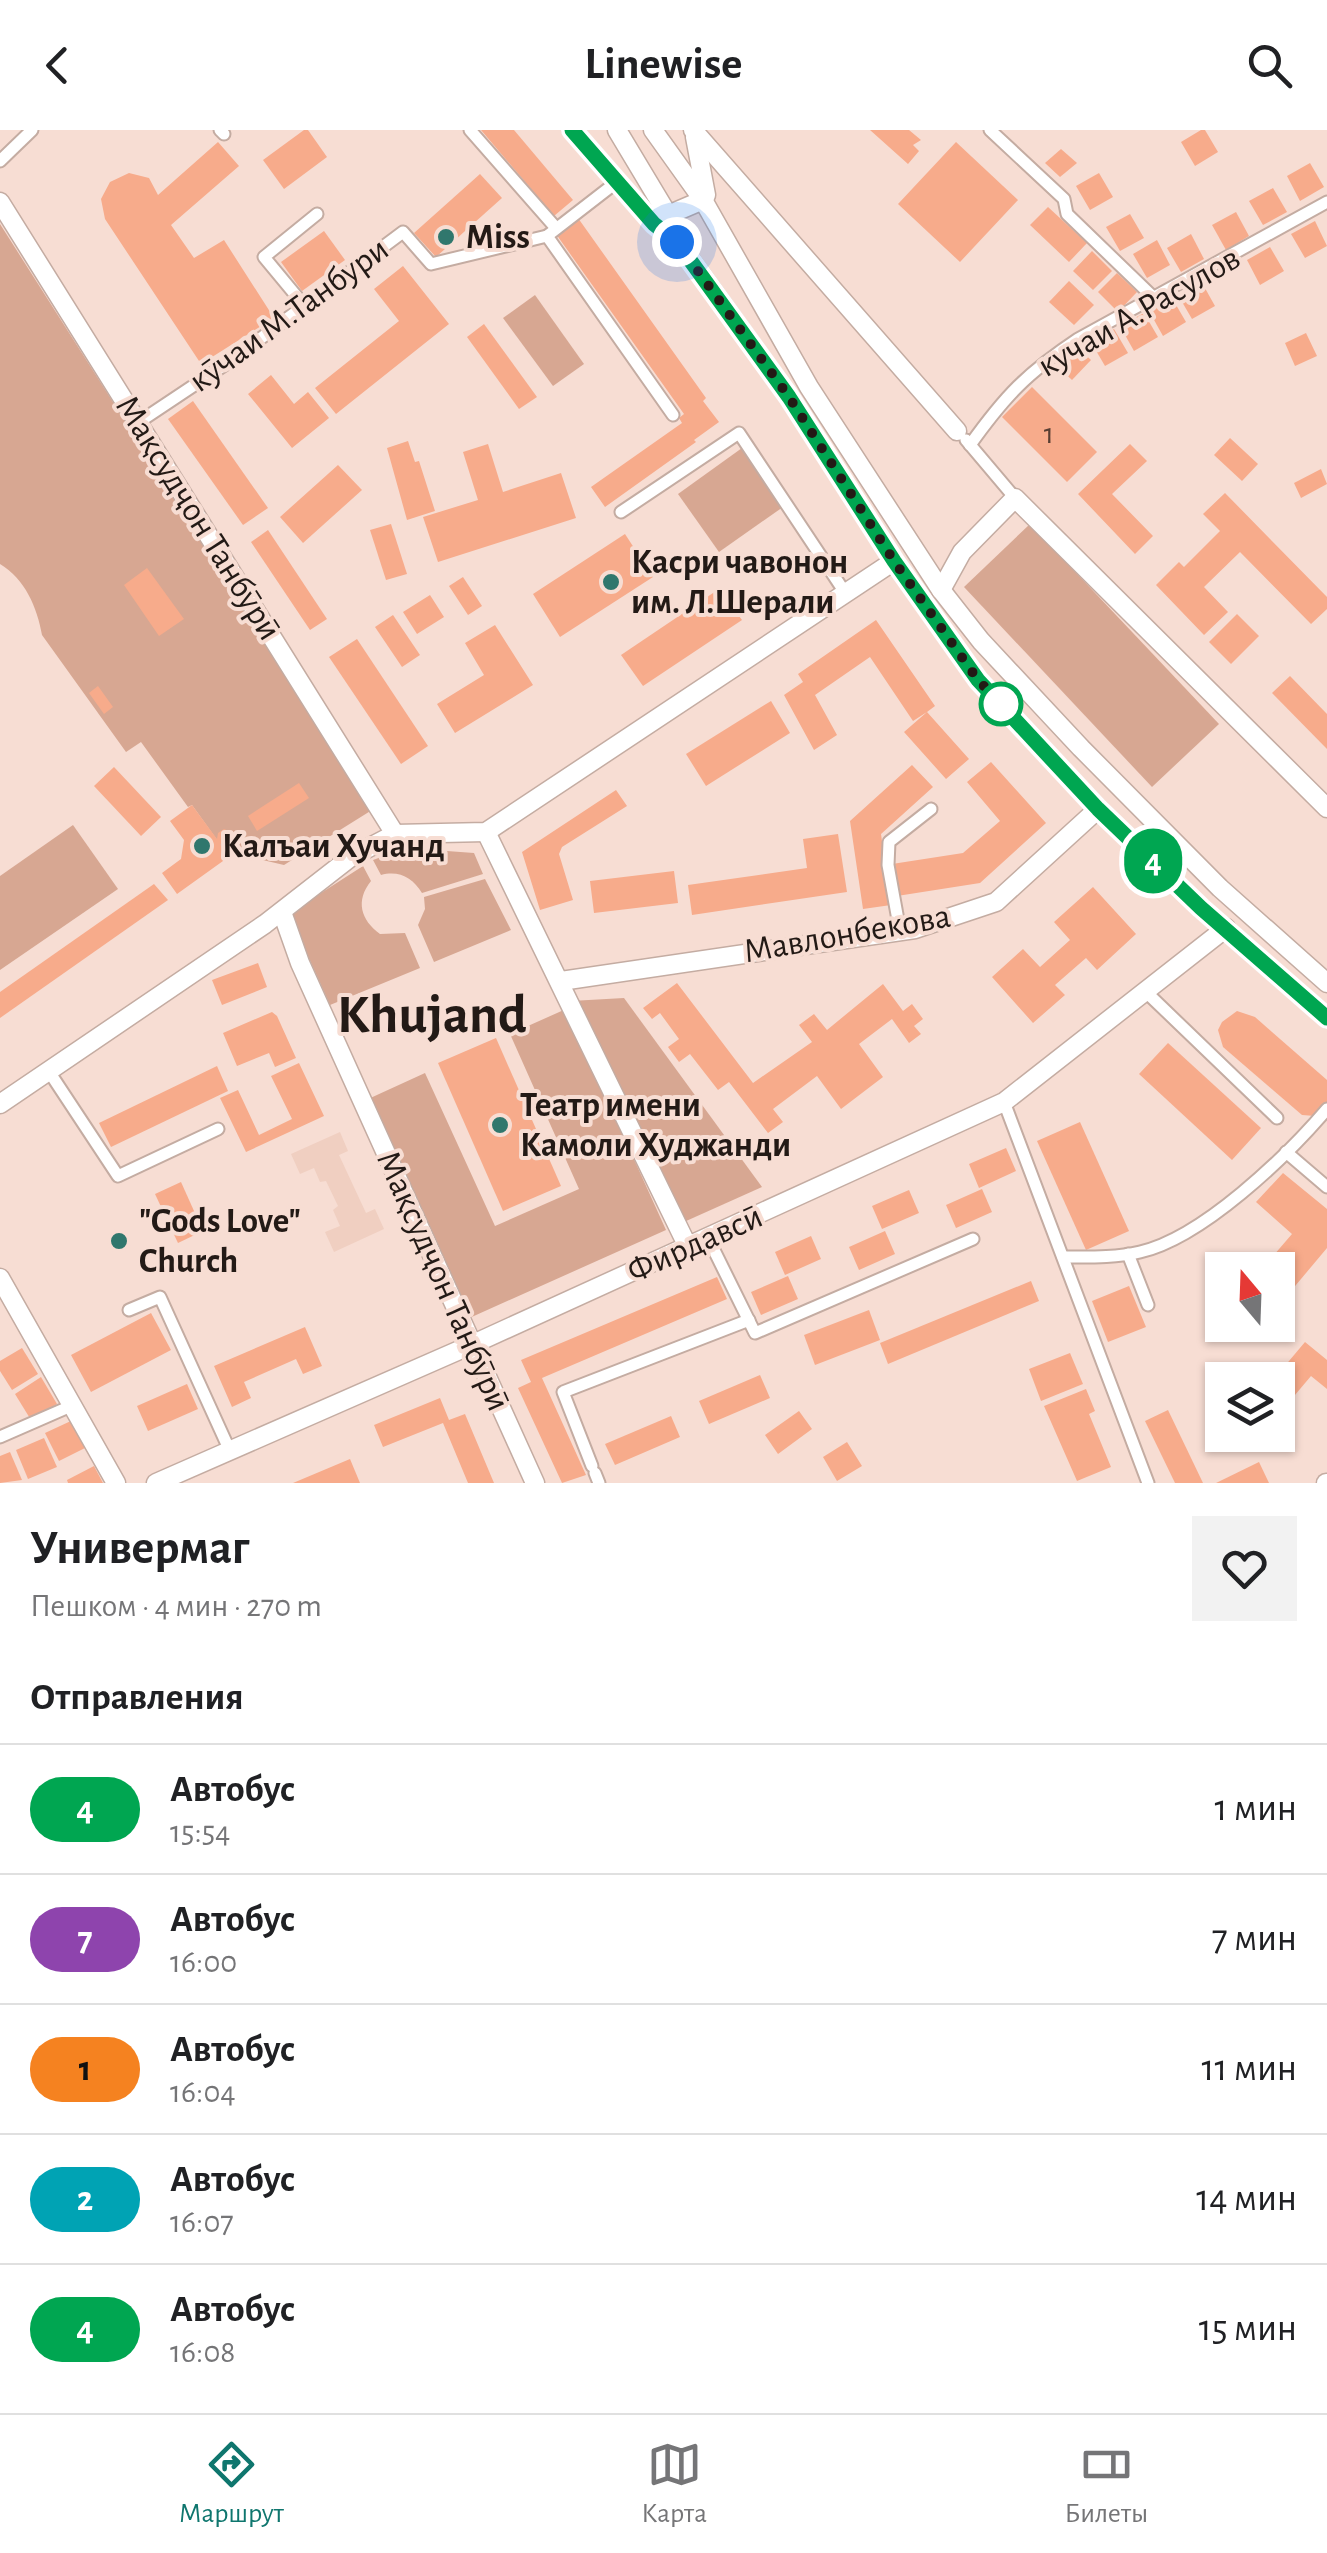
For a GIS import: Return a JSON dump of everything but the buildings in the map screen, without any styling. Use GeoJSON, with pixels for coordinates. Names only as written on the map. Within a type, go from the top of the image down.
{"type":"FeatureCollection","features":[{"type":"Feature","properties":{"kind":"street"},"geometry":{"type":"LineString","coordinates":[[0,160],[32,130]]}},
{"type":"Feature","properties":{"kind":"street"},"geometry":{"type":"LineString","coordinates":[[470,130],[552,232],[673,414]]}},
{"type":"Feature","properties":{"kind":"street"},"geometry":{"type":"LineString","coordinates":[[572,130],[654,224],[677,242],[789,397],[894,561],[978,680],[1098,809],[1327,1018]]}},
{"type":"Feature","properties":{"kind":"street"},"geometry":{"type":"LineString","coordinates":[[617,130],[668,215],[677,242]]}},
{"type":"Feature","properties":{"kind":"street"},"geometry":{"type":"LineString","coordinates":[[653,130],[703,200],[809,387],[941,590],[982,641],[1081,748],[1220,888],[1327,982]]}},
{"type":"Feature","properties":{"kind":"street"},"geometry":{"type":"LineString","coordinates":[[668,215],[703,200],[707,189],[694,130]]}},
{"type":"Feature","properties":{"kind":"street"},"geometry":{"type":"LineString","coordinates":[[694,130],[1015,498],[1327,808]]}},
{"type":"Feature","properties":{"kind":"street"},"geometry":{"type":"LineString","coordinates":[[990,130],[1064,200],[1066,214],[1154,298]]}},
{"type":"Feature","properties":{"kind":"street"},"geometry":{"type":"LineString","coordinates":[[552,232],[618,182]]}},
{"type":"Feature","properties":{"kind":"street","name":"Мақсудҷон Танбӯрӣ"},"geometry":{"type":"LineString","coordinates":[[0,202],[396,834]]}},
{"type":"Feature","properties":{"kind":"street","name":"кучаи А.Расулов"},"geometry":{"type":"LineString","coordinates":[[964,438],[1040,364],[1078,339],[1327,202]]}},
{"type":"Feature","properties":{"kind":"street"},"geometry":{"type":"LineString","coordinates":[[303,304],[264,256],[317,214]]}},
{"type":"Feature","properties":{"kind":"street","name":"кӯчаи М.Танбури"},"geometry":{"type":"LineString","coordinates":[[139,422],[228,362],[404,232],[431,264],[552,232]]}},
{"type":"Feature","properties":{"kind":"street"},"geometry":{"type":"LineString","coordinates":[[621,512],[740,433],[846,594]]}},
{"type":"Feature","properties":{"kind":"street"},"geometry":{"type":"LineString","coordinates":[[941,590],[962,552],[1015,498]]}},
{"type":"Feature","properties":{"kind":"street"},"geometry":{"type":"LineString","coordinates":[[0,1104],[282,912],[352,857],[396,834],[486,832],[894,561]]}},
{"type":"Feature","properties":{"kind":"street"},"geometry":{"type":"LineString","coordinates":[[900,931],[888,865],[890,842],[931,809]]}},
{"type":"Feature","properties":{"kind":"street","name":"Мавлонбекова"},"geometry":{"type":"LineString","coordinates":[[561,980],[900,931],[996,902],[1098,809]]}},
{"type":"Feature","properties":{"kind":"street"},"geometry":{"type":"LineString","coordinates":[[486,832],[688,1247]]}},
{"type":"Feature","properties":{"kind":"street"},"geometry":{"type":"LineString","coordinates":[[1164,871],[1181,866],[1186,851]]}},
{"type":"Feature","properties":{"kind":"street","name":"Мақсудҷон Танбӯрӣ"},"geometry":{"type":"LineString","coordinates":[[282,912],[300,963],[536,1483]]}},
{"type":"Feature","properties":{"kind":"street","name":"Фирдавсӣ"},"geometry":{"type":"LineString","coordinates":[[156,1483],[472,1345],[1004,1102],[1226,928]]}},
{"type":"Feature","properties":{"kind":"street"},"geometry":{"type":"LineString","coordinates":[[1146,991],[1276,1118]]}},
{"type":"Feature","properties":{"kind":"street"},"geometry":{"type":"LineString","coordinates":[[48,1070],[118,1176],[218,1129]]}},
{"type":"Feature","properties":{"kind":"street"},"geometry":{"type":"LineString","coordinates":[[1004,1102],[1148,1483]]}},
{"type":"Feature","properties":{"kind":"street"},"geometry":{"type":"LineString","coordinates":[[1062,1257],[1128,1254],[1176,1239],[1229,1202],[1327,1109]]}},
{"type":"Feature","properties":{"kind":"street"},"geometry":{"type":"LineString","coordinates":[[1286,1152],[1327,1186]]}},
{"type":"Feature","properties":{"kind":"street"},"geometry":{"type":"LineString","coordinates":[[708,1238],[755,1334],[973,1240]]}},
{"type":"Feature","properties":{"kind":"street"},"geometry":{"type":"LineString","coordinates":[[1128,1254],[1148,1305]]}},
{"type":"Feature","properties":{"kind":"street"},"geometry":{"type":"LineString","coordinates":[[0,1278],[116,1483]]}},
{"type":"Feature","properties":{"kind":"street"},"geometry":{"type":"LineString","coordinates":[[129,1310],[160,1297],[230,1451]]}},
{"type":"Feature","properties":{"kind":"street"},"geometry":{"type":"LineString","coordinates":[[595,1474],[563,1392],[748,1320]]}},
{"type":"Feature","properties":{"kind":"street"},"geometry":{"type":"LineString","coordinates":[[0,1436],[71,1406]]}},
{"type":"Feature","properties":{"kind":"shaded area"},"geometry":{"type":"Polygon","coordinates":[[[0,224],[372,810],[284,865],[225,851],[141,742],[126,752],[42,635],[23,586],[0,564],[0,224]]]}},
{"type":"Feature","properties":{"kind":"shaded area"},"geometry":{"type":"Polygon","coordinates":[[[535,295],[584,364],[553,386],[503,318],[535,295]]]}},
{"type":"Feature","properties":{"kind":"shaded area"},"geometry":{"type":"Polygon","coordinates":[[[742,448],[783,507],[719,552],[678,494],[742,448]]]}},
{"type":"Feature","properties":{"kind":"shaded area"},"geometry":{"type":"Polygon","coordinates":[[[1030,524],[1219,724],[1152,787],[964,587],[1030,524]]]}},
{"type":"Feature","properties":{"kind":"shaded area"},"geometry":{"type":"Polygon","coordinates":[[[73,825],[118,889],[0,970],[0,876],[73,825]]]}},
{"type":"Feature","properties":{"kind":"shaded area"},"geometry":{"type":"Polygon","coordinates":[[[406,848],[474,853],[483,874],[422,893],[405,876],[381,875],[373,860],[406,848]]]}},
{"type":"Feature","properties":{"kind":"shaded area"},"geometry":{"type":"Polygon","coordinates":[[[363,866],[371,881],[362,903],[368,923],[380,934],[405,933],[420,968],[330,1005],[293,923],[293,911],[363,866]]]}},
{"type":"Feature","properties":{"kind":"shaded area"},"geometry":{"type":"Polygon","coordinates":[[[485,879],[511,930],[434,962],[418,925],[425,909],[424,897],[485,879]]]}},
{"type":"Feature","properties":{"kind":"shaded area"},"geometry":{"type":"Polygon","coordinates":[[[624,998],[762,1187],[675,1226],[571,1001],[624,998]]]}},
{"type":"Feature","properties":{"kind":"shaded area"},"geometry":{"type":"Polygon","coordinates":[[[566,1009],[666,1230],[465,1320],[366,1100],[425,1073],[495,1226],[579,1189],[510,1034],[566,1009]]]}},
{"type":"Feature","properties":{"kind":"shaded area"},"geometry":{"type":"Polygon","coordinates":[[[340,1132],[348,1151],[339,1155],[366,1213],[375,1209],[384,1229],[334,1252],[325,1232],[340,1226],[333,1210],[338,1206],[326,1181],[320,1182],[314,1168],[300,1174],[291,1154],[340,1132]]]}},
{"type":"Feature","properties":{"kind":"bus line","name":"4"},"geometry":{"type":"LineString","coordinates":[[572,130],[654,224],[677,242],[789,397],[894,561],[978,680],[1098,809],[1201,908],[1327,1018]]}},
{"type":"Feature","properties":{"kind":"place","name":"Miss"},"geometry":{"type":"Point","coordinates":[446,237]}},
{"type":"Feature","properties":{"kind":"place","name":"Касри чавонон им. Л.Шерали"},"geometry":{"type":"Point","coordinates":[611,582]}},
{"type":"Feature","properties":{"kind":"place","name":"Калъаи Хучанд"},"geometry":{"type":"Point","coordinates":[202,846]}},
{"type":"Feature","properties":{"kind":"place","name":"Театр имени Камоли Худжанди"},"geometry":{"type":"Point","coordinates":[500,1125]}},
{"type":"Feature","properties":{"kind":"place","name":"\"Gods Love\" Church"},"geometry":{"type":"Point","coordinates":[119,1241]}},
{"type":"Feature","properties":{"kind":"district","name":"Khujand"},"geometry":{"type":"Point","coordinates":[432,1015]}},
{"type":"Feature","properties":{"kind":"route"},"geometry":{"type":"LineString","coordinates":[[677,242],[789,397],[894,561],[978,680],[1001,704]]}}]}
